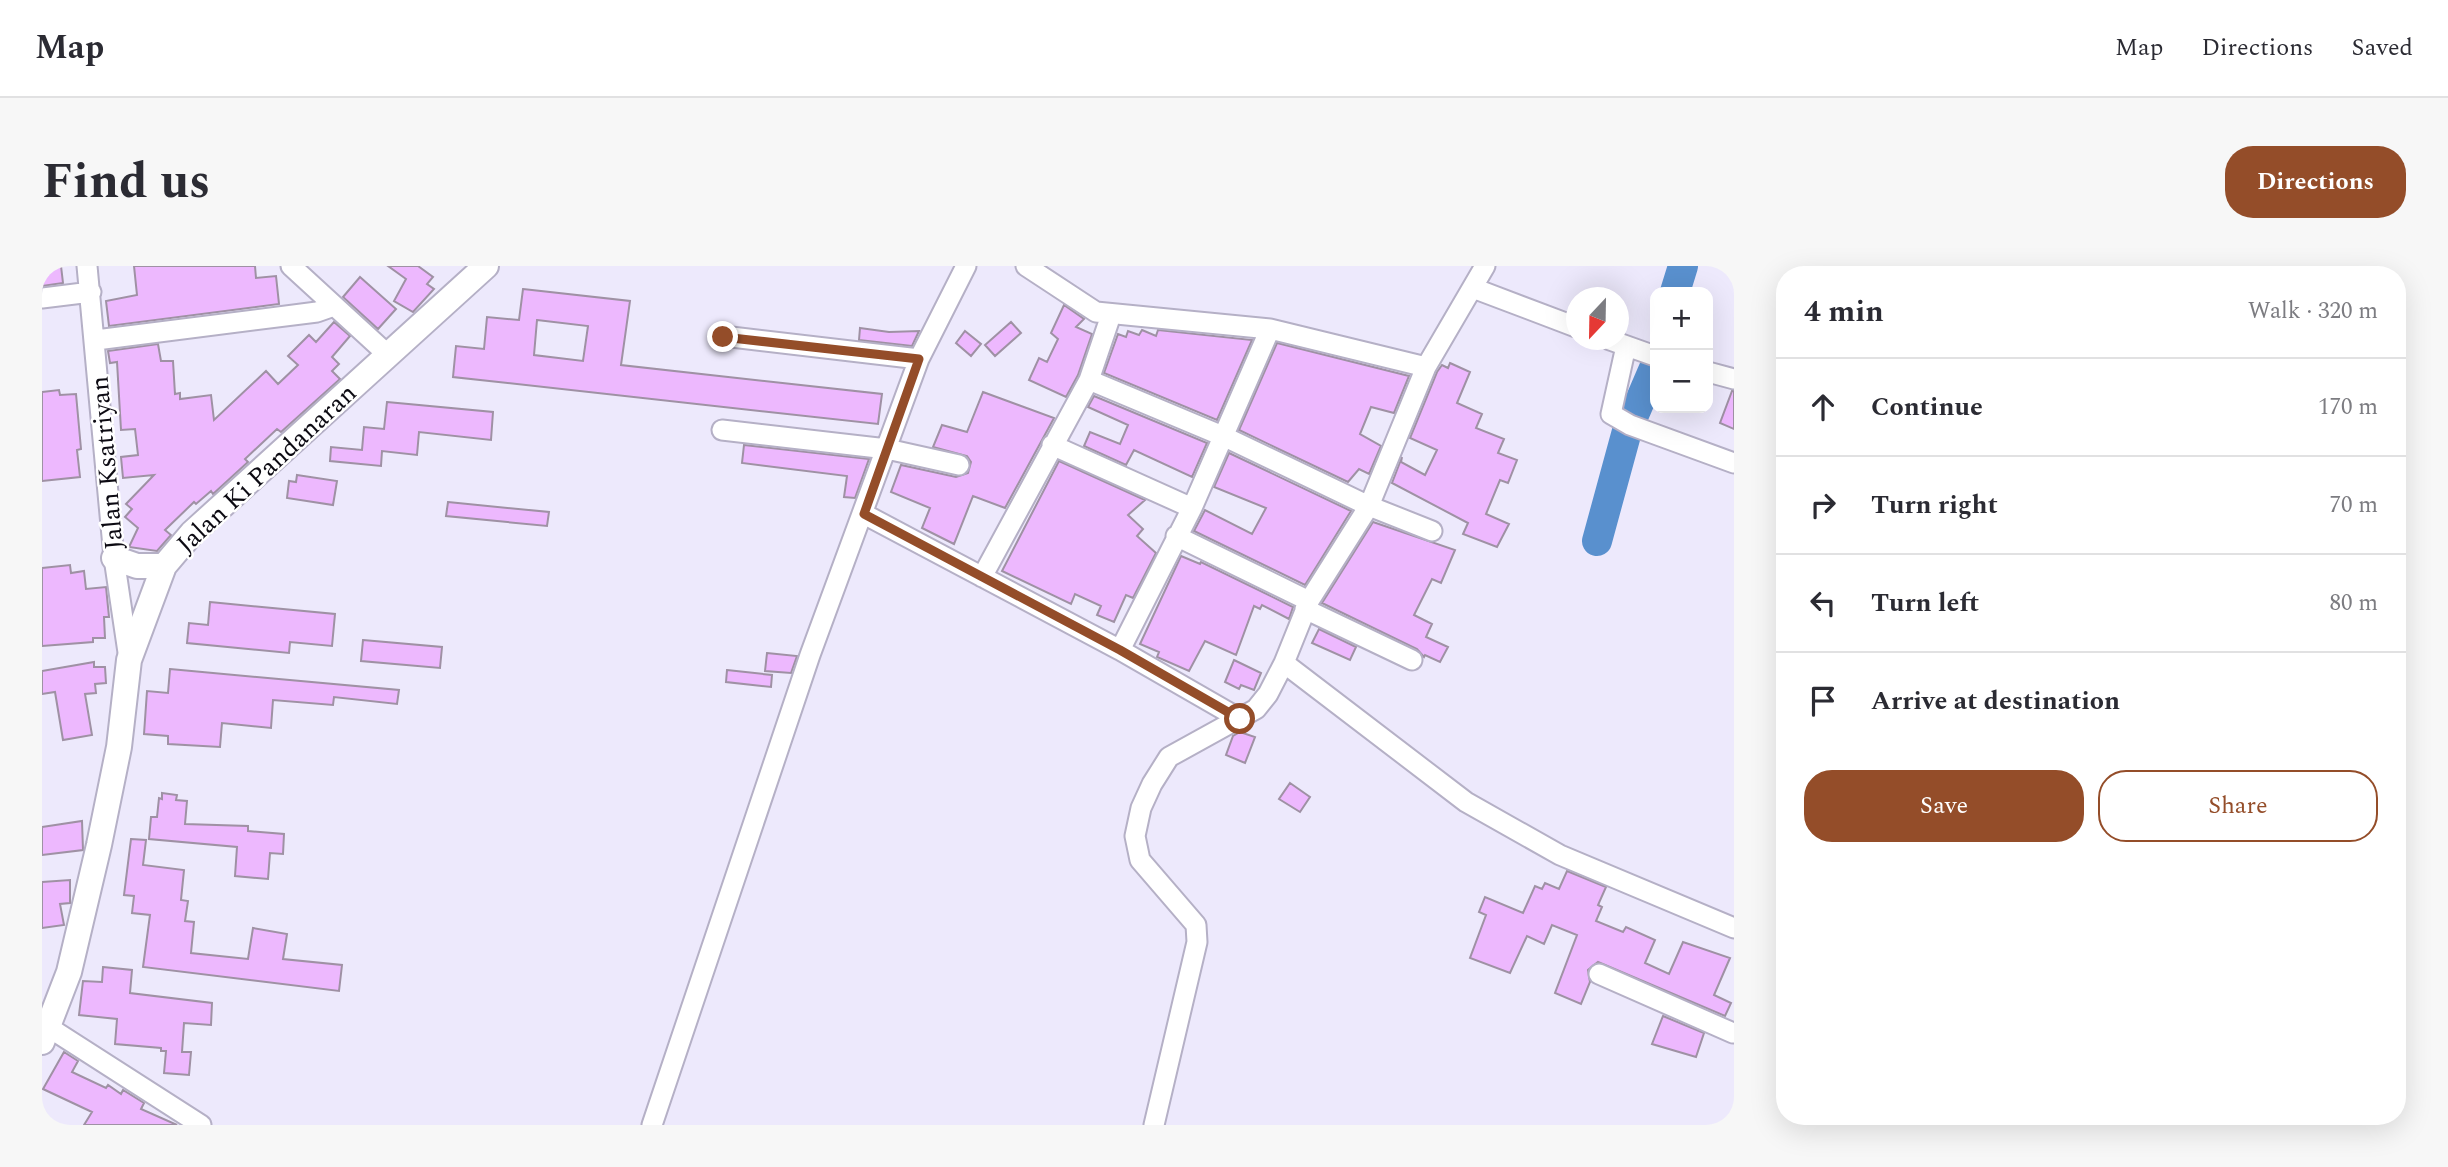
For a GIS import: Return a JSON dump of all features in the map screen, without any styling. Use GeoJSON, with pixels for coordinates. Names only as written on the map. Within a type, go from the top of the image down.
{"type":"FeatureCollection","features":[{"type":"Feature","properties":{"kind":"main road","name":"Jalan Ki Pandanaran"},"geometry":{"type":"LineString","coordinates":[[47,1026],[69,972],[99,845],[118,747],[129,660],[164,566],[192,533],[486,266]]}},
{"type":"Feature","properties":{"kind":"main road"},"geometry":{"type":"LineString","coordinates":[[114,558],[137,566],[164,566]]}},
{"type":"Feature","properties":{"kind":"street","name":"Jalan Ksatriyan"},"geometry":{"type":"LineString","coordinates":[[87,266],[92,292],[114,558],[129,660]]}},
{"type":"Feature","properties":{"kind":"street"},"geometry":{"type":"LineString","coordinates":[[291,266],[334,306],[351,317],[387,354]]}},
{"type":"Feature","properties":{"kind":"street"},"geometry":{"type":"LineString","coordinates":[[652,1125],[810,655],[919,359],[966,266]]}},
{"type":"Feature","properties":{"kind":"street"},"geometry":{"type":"LineString","coordinates":[[1026,266],[1086,307],[1111,316],[1270,329],[1426,367]]}},
{"type":"Feature","properties":{"kind":"street"},"geometry":{"type":"LineString","coordinates":[[1154,1125],[1197,942],[1196,925],[1140,860],[1135,836],[1141,808],[1169,757],[1256,709],[1284,663],[1307,605],[1369,506],[1426,367],[1485,266]]}},
{"type":"Feature","properties":{"kind":"street"},"geometry":{"type":"LineString","coordinates":[[1473,288],[1566,323]]}},
{"type":"Feature","properties":{"kind":"street"},"geometry":{"type":"LineString","coordinates":[[42,298],[92,292]]}},
{"type":"Feature","properties":{"kind":"street"},"geometry":{"type":"LineString","coordinates":[[96,340],[317,312],[334,306]]}},
{"type":"Feature","properties":{"kind":"street"},"geometry":{"type":"LineString","coordinates":[[982,577],[1089,380],[1111,316]]}},
{"type":"Feature","properties":{"kind":"street"},"geometry":{"type":"LineString","coordinates":[[1120,650],[1192,508],[1270,329]]}},
{"type":"Feature","properties":{"kind":"street"},"geometry":{"type":"LineString","coordinates":[[723,337],[919,359]]}},
{"type":"Feature","properties":{"kind":"street"},"geometry":{"type":"LineString","coordinates":[[1633,348],[1611,414],[1630,425],[1734,463]]}},
{"type":"Feature","properties":{"kind":"street"},"geometry":{"type":"LineString","coordinates":[[1713,373],[1734,379]]}},
{"type":"Feature","properties":{"kind":"street"},"geometry":{"type":"LineString","coordinates":[[1089,380],[1225,437],[1369,506],[1432,531]]}},
{"type":"Feature","properties":{"kind":"street"},"geometry":{"type":"LineString","coordinates":[[722,430],[887,449],[960,465]]}},
{"type":"Feature","properties":{"kind":"street"},"geometry":{"type":"LineString","coordinates":[[1052,445],[1192,508]]}},
{"type":"Feature","properties":{"kind":"street"},"geometry":{"type":"LineString","coordinates":[[864,514],[1120,650],[1240,719]]}},
{"type":"Feature","properties":{"kind":"street"},"geometry":{"type":"LineString","coordinates":[[1176,536],[1412,660]]}},
{"type":"Feature","properties":{"kind":"street"},"geometry":{"type":"LineString","coordinates":[[1284,663],[1466,802],[1560,855],[1734,928]]}},
{"type":"Feature","properties":{"kind":"street"},"geometry":{"type":"LineString","coordinates":[[1599,974],[1734,1033]]}},
{"type":"Feature","properties":{"kind":"street"},"geometry":{"type":"LineString","coordinates":[[47,1026],[201,1125]]}},
{"type":"Feature","properties":{"kind":"building"},"geometry":{"type":"Polygon","coordinates":[[[42,266],[61,266],[63,283],[42,286],[42,266]]]}},
{"type":"Feature","properties":{"kind":"building"},"geometry":{"type":"Polygon","coordinates":[[[134,266],[255,266],[256,278],[276,276],[279,304],[109,326],[106,301],[137,295],[134,266]]]}},
{"type":"Feature","properties":{"kind":"building"},"geometry":{"type":"Polygon","coordinates":[[[388,266],[418,266],[433,277],[427,284],[434,289],[413,312],[394,301],[406,279],[388,266]]]}},
{"type":"Feature","properties":{"kind":"building"},"geometry":{"type":"Polygon","coordinates":[[[360,277],[396,309],[378,329],[343,297],[360,277]]]}},
{"type":"Feature","properties":{"kind":"building"},"geometry":{"type":"Polygon","coordinates":[[[523,289],[630,301],[621,365],[882,394],[878,424],[453,377],[456,346],[484,349],[487,317],[519,320],[523,289]],[[537,320],[534,355],[583,361],[588,326],[537,320]]]}},
{"type":"Feature","properties":{"kind":"building"},"geometry":{"type":"Polygon","coordinates":[[[1064,305],[1084,319],[1076,327],[1092,334],[1078,375],[1066,397],[1029,380],[1039,358],[1047,362],[1058,339],[1051,333],[1064,305]]]}},
{"type":"Feature","properties":{"kind":"building"},"geometry":{"type":"Polygon","coordinates":[[[334,322],[350,336],[332,357],[339,364],[332,371],[340,379],[281,432],[277,429],[245,459],[248,462],[213,494],[211,491],[196,504],[194,502],[165,530],[171,535],[157,551],[129,547],[138,528],[125,517],[132,509],[126,504],[154,475],[123,478],[121,457],[138,455],[135,429],[121,430],[117,362],[110,363],[108,351],[158,344],[161,361],[173,361],[175,394],[180,393],[180,399],[211,395],[214,420],[266,371],[278,384],[298,365],[288,356],[309,335],[316,342],[334,322]]]}},
{"type":"Feature","properties":{"kind":"building"},"geometry":{"type":"Polygon","coordinates":[[[1011,322],[1021,333],[995,356],[985,345],[1011,322]]]}},
{"type":"Feature","properties":{"kind":"building"},"geometry":{"type":"Polygon","coordinates":[[[860,328],[889,332],[919,331],[912,346],[859,340],[860,328]]]}},
{"type":"Feature","properties":{"kind":"building"},"geometry":{"type":"Polygon","coordinates":[[[1142,330],[1156,336],[1158,330],[1252,340],[1217,420],[1104,373],[1118,334],[1126,337],[1128,331],[1139,335],[1142,330]]]}},
{"type":"Feature","properties":{"kind":"building"},"geometry":{"type":"Polygon","coordinates":[[[965,331],[981,344],[971,356],[956,343],[965,331]]]}},
{"type":"Feature","properties":{"kind":"building"},"geometry":{"type":"Polygon","coordinates":[[[1277,343],[1409,376],[1394,413],[1371,407],[1360,434],[1381,446],[1369,474],[1359,469],[1348,482],[1239,430],[1277,343]]]}},
{"type":"Feature","properties":{"kind":"building"},"geometry":{"type":"Polygon","coordinates":[[[1450,363],[1470,372],[1457,403],[1482,414],[1476,428],[1504,439],[1498,453],[1517,460],[1508,483],[1500,480],[1486,514],[1509,524],[1497,547],[1463,534],[1468,523],[1392,483],[1402,457],[1401,462],[1425,475],[1437,450],[1410,438],[1437,372],[1442,365],[1448,368],[1450,363]]]}},
{"type":"Feature","properties":{"kind":"building"},"geometry":{"type":"Polygon","coordinates":[[[59,390],[60,395],[76,394],[81,449],[77,450],[80,477],[42,481],[42,392],[59,390]]]}},
{"type":"Feature","properties":{"kind":"building"},"geometry":{"type":"Polygon","coordinates":[[[1734,391],[1734,429],[1720,423],[1734,391]]]}},
{"type":"Feature","properties":{"kind":"building"},"geometry":{"type":"Polygon","coordinates":[[[983,392],[1054,418],[1005,508],[973,496],[954,544],[922,528],[930,508],[891,492],[901,465],[956,477],[968,473],[971,462],[967,456],[933,447],[942,425],[967,432],[983,392]]]}},
{"type":"Feature","properties":{"kind":"building"},"geometry":{"type":"Polygon","coordinates":[[[1094,396],[1207,443],[1192,477],[1134,450],[1126,465],[1084,446],[1090,432],[1120,444],[1128,425],[1088,407],[1094,396]]]}},
{"type":"Feature","properties":{"kind":"building"},"geometry":{"type":"Polygon","coordinates":[[[387,402],[493,412],[491,440],[419,432],[417,455],[382,451],[381,466],[330,461],[331,447],[362,450],[364,427],[384,429],[387,402]]]}},
{"type":"Feature","properties":{"kind":"building"},"geometry":{"type":"Polygon","coordinates":[[[744,445],[869,459],[855,498],[844,497],[847,476],[742,463],[744,445]]]}},
{"type":"Feature","properties":{"kind":"building"},"geometry":{"type":"Polygon","coordinates":[[[1229,453],[1351,511],[1305,585],[1194,531],[1205,510],[1252,534],[1266,508],[1214,487],[1229,453]]]}},
{"type":"Feature","properties":{"kind":"building"},"geometry":{"type":"Polygon","coordinates":[[[1059,461],[1145,500],[1128,515],[1143,529],[1137,536],[1156,553],[1133,598],[1126,595],[1114,622],[1097,615],[1101,606],[1075,594],[1071,604],[1002,571],[1059,461]]]}},
{"type":"Feature","properties":{"kind":"building"},"geometry":{"type":"Polygon","coordinates":[[[297,475],[337,481],[333,505],[287,498],[289,481],[296,482],[297,475]]]}},
{"type":"Feature","properties":{"kind":"building"},"geometry":{"type":"Polygon","coordinates":[[[448,502],[549,512],[547,526],[446,516],[448,502]]]}},
{"type":"Feature","properties":{"kind":"building"},"geometry":{"type":"Polygon","coordinates":[[[1373,522],[1455,550],[1441,583],[1432,579],[1414,615],[1432,624],[1426,637],[1448,647],[1440,662],[1425,655],[1424,657],[1417,649],[1322,603],[1373,522]]]}},
{"type":"Feature","properties":{"kind":"building"},"geometry":{"type":"Polygon","coordinates":[[[1181,556],[1200,564],[1201,562],[1293,607],[1289,619],[1262,605],[1260,609],[1254,606],[1236,655],[1205,641],[1189,671],[1157,657],[1159,652],[1140,644],[1181,556]]]}},
{"type":"Feature","properties":{"kind":"building"},"geometry":{"type":"Polygon","coordinates":[[[70,565],[71,573],[84,571],[86,589],[106,587],[109,617],[104,617],[105,638],[93,638],[93,642],[42,646],[42,568],[70,565]]]}},
{"type":"Feature","properties":{"kind":"building"},"geometry":{"type":"Polygon","coordinates":[[[210,602],[335,614],[332,646],[290,642],[289,653],[187,643],[189,623],[208,625],[210,602]]]}},
{"type":"Feature","properties":{"kind":"building"},"geometry":{"type":"Polygon","coordinates":[[[1319,629],[1356,647],[1350,660],[1312,643],[1319,629]]]}},
{"type":"Feature","properties":{"kind":"building"},"geometry":{"type":"Polygon","coordinates":[[[363,640],[442,647],[440,668],[361,661],[363,640]]]}},
{"type":"Feature","properties":{"kind":"building"},"geometry":{"type":"Polygon","coordinates":[[[767,653],[797,656],[791,673],[765,671],[767,653]]]}},
{"type":"Feature","properties":{"kind":"building"},"geometry":{"type":"Polygon","coordinates":[[[1234,660],[1261,673],[1254,690],[1241,685],[1239,689],[1225,682],[1234,660]]]}},
{"type":"Feature","properties":{"kind":"building"},"geometry":{"type":"Polygon","coordinates":[[[94,662],[94,667],[105,667],[106,683],[95,684],[96,693],[85,694],[92,735],[63,740],[55,692],[42,694],[42,671],[94,662]]]}},
{"type":"Feature","properties":{"kind":"building"},"geometry":{"type":"Polygon","coordinates":[[[170,669],[399,690],[397,704],[334,697],[333,705],[273,700],[271,728],[222,723],[220,747],[168,744],[168,736],[144,734],[147,691],[168,693],[170,669]]]}},
{"type":"Feature","properties":{"kind":"building"},"geometry":{"type":"Polygon","coordinates":[[[727,670],[772,675],[771,687],[726,682],[727,670]]]}},
{"type":"Feature","properties":{"kind":"building"},"geometry":{"type":"Polygon","coordinates":[[[1240,732],[1255,737],[1245,763],[1226,755],[1233,736],[1240,732]]]}},
{"type":"Feature","properties":{"kind":"building"},"geometry":{"type":"Polygon","coordinates":[[[1290,783],[1310,797],[1300,812],[1279,799],[1290,783]]]}},
{"type":"Feature","properties":{"kind":"building"},"geometry":{"type":"Polygon","coordinates":[[[162,793],[177,795],[176,800],[187,801],[185,824],[248,826],[248,831],[284,834],[283,854],[270,853],[268,879],[235,876],[237,847],[149,839],[151,817],[157,817],[162,793]]]}},
{"type":"Feature","properties":{"kind":"building"},"geometry":{"type":"Polygon","coordinates":[[[82,821],[83,850],[42,855],[42,827],[82,821]]]}},
{"type":"Feature","properties":{"kind":"building"},"geometry":{"type":"Polygon","coordinates":[[[131,839],[146,840],[143,865],[184,870],[181,900],[188,901],[185,921],[194,922],[191,953],[248,959],[253,928],[287,934],[283,959],[342,965],[339,991],[143,967],[150,915],[132,913],[134,896],[124,895],[131,839]]]}},
{"type":"Feature","properties":{"kind":"building"},"geometry":{"type":"Polygon","coordinates":[[[1567,871],[1606,887],[1598,905],[1602,907],[1596,921],[1623,932],[1626,927],[1655,940],[1645,963],[1669,974],[1683,942],[1730,958],[1714,995],[1731,1003],[1725,1016],[1598,962],[1588,970],[1590,982],[1581,1004],[1555,993],[1577,935],[1552,925],[1544,944],[1527,936],[1510,973],[1470,958],[1486,915],[1479,912],[1485,897],[1523,913],[1535,886],[1542,889],[1545,883],[1559,889],[1567,871]]]}},
{"type":"Feature","properties":{"kind":"building"},"geometry":{"type":"Polygon","coordinates":[[[70,880],[70,903],[60,904],[64,925],[42,928],[42,882],[70,880]]]}},
{"type":"Feature","properties":{"kind":"building"},"geometry":{"type":"Polygon","coordinates":[[[103,967],[132,970],[130,993],[212,1003],[211,1025],[184,1023],[182,1052],[191,1052],[189,1075],[164,1073],[166,1051],[161,1051],[161,1048],[115,1044],[117,1019],[79,1015],[83,981],[102,982],[103,967]]]}},
{"type":"Feature","properties":{"kind":"building"},"geometry":{"type":"Polygon","coordinates":[[[1663,1016],[1704,1033],[1696,1057],[1652,1044],[1663,1016]]]}},
{"type":"Feature","properties":{"kind":"building"},"geometry":{"type":"Polygon","coordinates":[[[64,1052],[78,1061],[72,1072],[106,1088],[108,1085],[121,1094],[123,1090],[144,1103],[141,1109],[177,1125],[84,1125],[92,1112],[43,1089],[64,1052]]]}},
{"type":"Feature","properties":{"kind":"waterway"},"geometry":{"type":"LineString","coordinates":[[1677,287],[1683,266]]}},
{"type":"Feature","properties":{"kind":"waterway"},"geometry":{"type":"LineString","coordinates":[[1597,541],[1627,431],[1650,378]]}},
{"type":"Feature","properties":{"kind":"route"},"geometry":{"type":"LineString","coordinates":[[723,337],[919,359],[864,514],[1120,650],[1240,719]]}}]}
